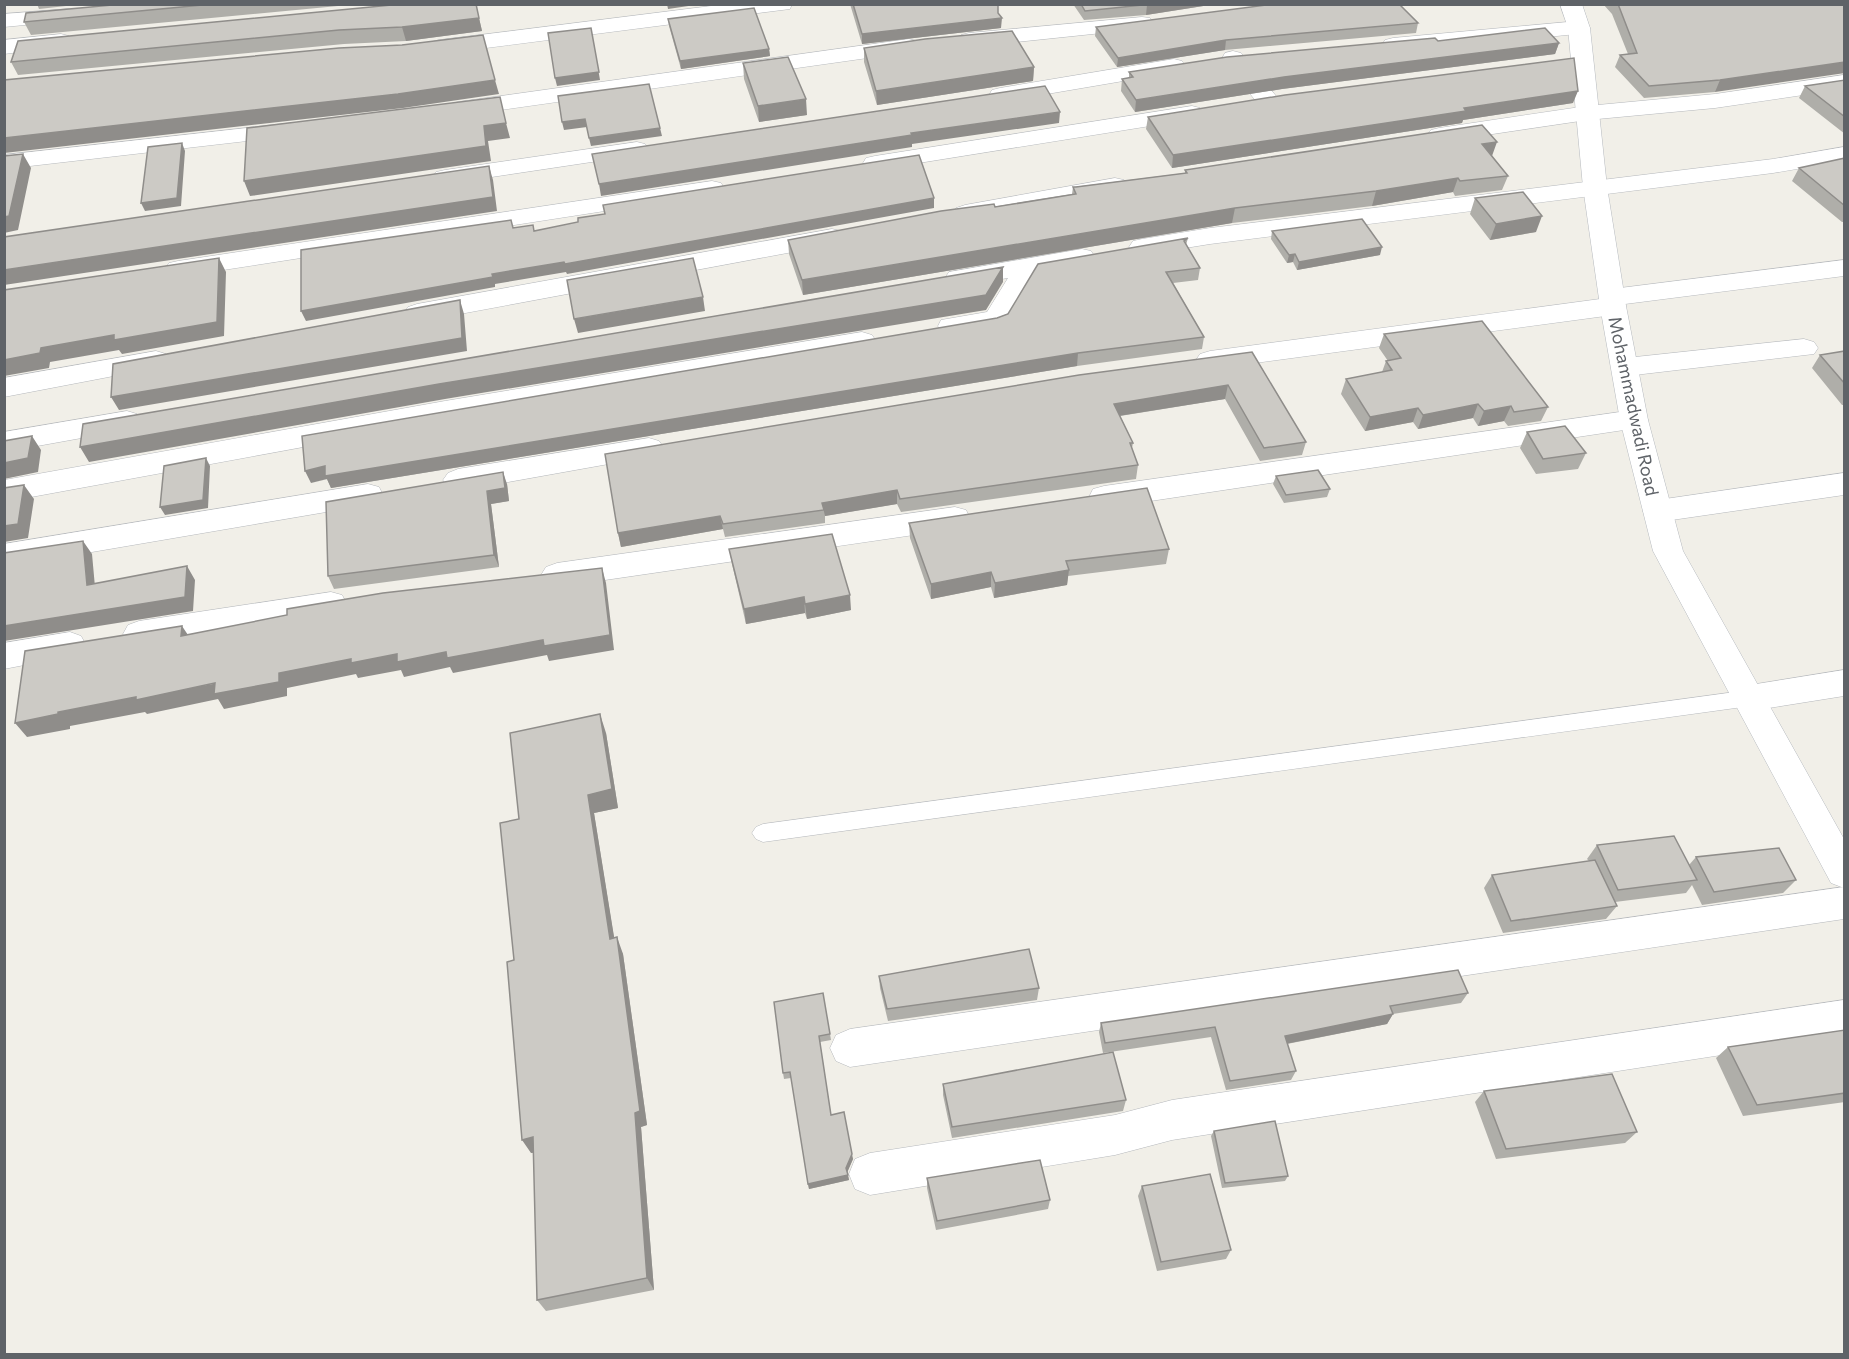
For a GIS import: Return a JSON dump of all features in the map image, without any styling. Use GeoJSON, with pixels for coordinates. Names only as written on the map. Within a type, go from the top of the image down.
{"type":"FeatureCollection","features":[{"type":"Feature","properties":{"kind":"street"},"geometry":{"type":"LineString","coordinates":[[418,49],[782,4]]}},
{"type":"Feature","properties":{"kind":"street"},"geometry":{"type":"LineString","coordinates":[[4,21],[86,14]]}},
{"type":"Feature","properties":{"kind":"street"},"geometry":{"type":"LineString","coordinates":[[1376,46],[1575,16]]}},
{"type":"Feature","properties":{"kind":"street","name":"Mohammadwadi Road"},"geometry":{"type":"LineString","coordinates":[[1575,16],[1570,61],[1587,113],[1612,302],[1626,367],[1634,420],[1668,551],[1845,872]]}},
{"type":"Feature","properties":{"kind":"street"},"geometry":{"type":"LineString","coordinates":[[948,42],[1158,21]]}},
{"type":"Feature","properties":{"kind":"street"},"geometry":{"type":"LineString","coordinates":[[4,47],[87,39]]}},
{"type":"Feature","properties":{"kind":"street"},"geometry":{"type":"LineString","coordinates":[[438,112],[925,44]]}},
{"type":"Feature","properties":{"kind":"street"},"geometry":{"type":"LineString","coordinates":[[977,99],[1257,56]]}},
{"type":"Feature","properties":{"kind":"street"},"geometry":{"type":"LineString","coordinates":[[1213,61],[1256,103],[1294,97]]}},
{"type":"Feature","properties":{"kind":"street"},"geometry":{"type":"LineString","coordinates":[[1412,139],[1587,113],[1716,101],[1845,82]]}},
{"type":"Feature","properties":{"kind":"street"},"geometry":{"type":"LineString","coordinates":[[852,166],[1211,110]]}},
{"type":"Feature","properties":{"kind":"street"},"geometry":{"type":"LineString","coordinates":[[4,162],[309,128]]}},
{"type":"Feature","properties":{"kind":"street"},"geometry":{"type":"LineString","coordinates":[[426,180],[660,146]]}},
{"type":"Feature","properties":{"kind":"street"},"geometry":{"type":"LineString","coordinates":[[932,283],[1210,236],[1773,166],[1845,154]]}},
{"type":"Feature","properties":{"kind":"street"},"geometry":{"type":"LineString","coordinates":[[942,217],[1144,181]]}},
{"type":"Feature","properties":{"kind":"street"},"geometry":{"type":"LineString","coordinates":[[157,272],[734,185]]}},
{"type":"Feature","properties":{"kind":"street"},"geometry":{"type":"LineString","coordinates":[[391,317],[860,232]]}},
{"type":"Feature","properties":{"kind":"street"},"geometry":{"type":"LineString","coordinates":[[925,330],[996,319],[1027,267]]}},
{"type":"Feature","properties":{"kind":"street"},"geometry":{"type":"LineString","coordinates":[[1182,363],[1845,268]]}},
{"type":"Feature","properties":{"kind":"street"},"geometry":{"type":"LineString","coordinates":[[4,491],[444,411],[890,336]]}},
{"type":"Feature","properties":{"kind":"street"},"geometry":{"type":"LineString","coordinates":[[1626,367],[1804,348]]}},
{"type":"Feature","properties":{"kind":"street"},"geometry":{"type":"LineString","coordinates":[[4,388],[180,356]]}},
{"type":"Feature","properties":{"kind":"street"},"geometry":{"type":"LineString","coordinates":[[4,441],[145,417]]}},
{"type":"Feature","properties":{"kind":"street"},"geometry":{"type":"LineString","coordinates":[[1077,501],[1634,420]]}},
{"type":"Feature","properties":{"kind":"street"},"geometry":{"type":"LineString","coordinates":[[438,483],[672,444]]}},
{"type":"Feature","properties":{"kind":"street"},"geometry":{"type":"LineString","coordinates":[[1658,511],[1845,484]]}},
{"type":"Feature","properties":{"kind":"street"},"geometry":{"type":"LineString","coordinates":[[4,556],[391,491]]}},
{"type":"Feature","properties":{"kind":"street"},"geometry":{"type":"LineString","coordinates":[[532,578],[982,514]]}},
{"type":"Feature","properties":{"kind":"street"},"geometry":{"type":"LineString","coordinates":[[4,656],[355,600]]}},
{"type":"Feature","properties":{"kind":"street"},"geometry":{"type":"LineString","coordinates":[[1750,698],[1845,683]]}},
{"type":"Feature","properties":{"kind":"street"},"geometry":{"type":"LineString","coordinates":[[850,1048],[1845,903]]}},
{"type":"Feature","properties":{"kind":"street"},"geometry":{"type":"LineString","coordinates":[[870,1174],[1114,1135],[1172,1120],[1845,1018]]}},
{"type":"Feature","properties":{"kind":"lane"},"geometry":{"type":"LineString","coordinates":[[763,833],[1750,698]]}},
{"type":"Feature","properties":{"kind":"building"},"geometry":{"type":"Polygon","coordinates":[[[123,4],[213,4],[24,22],[26,13],[123,4]]]}},
{"type":"Feature","properties":{"kind":"building"},"geometry":{"type":"Polygon","coordinates":[[[402,4],[476,4],[479,18],[11,62],[18,41],[402,4]]]}},
{"type":"Feature","properties":{"kind":"building"},"geometry":{"type":"Polygon","coordinates":[[[853,4],[998,4],[998,13],[1002,18],[862,34],[853,4]]]}},
{"type":"Feature","properties":{"kind":"building"},"geometry":{"type":"Polygon","coordinates":[[[1081,4],[1152,4],[1085,11],[1081,4]]]}},
{"type":"Feature","properties":{"kind":"building"},"geometry":{"type":"Polygon","coordinates":[[[1274,4],[1399,4],[1418,23],[1226,40],[1118,58],[1096,27],[1274,4]]]}},
{"type":"Feature","properties":{"kind":"building"},"geometry":{"type":"Polygon","coordinates":[[[1618,4],[1845,4],[1845,62],[1720,80],[1649,86],[1620,55],[1637,53],[1618,4]]]}},
{"type":"Feature","properties":{"kind":"building"},"geometry":{"type":"Polygon","coordinates":[[[754,8],[769,49],[680,61],[668,19],[754,8]]]}},
{"type":"Feature","properties":{"kind":"building"},"geometry":{"type":"Polygon","coordinates":[[[591,28],[599,72],[555,78],[548,33],[591,28]]]}},
{"type":"Feature","properties":{"kind":"building"},"geometry":{"type":"Polygon","coordinates":[[[1545,28],[1559,43],[1284,77],[1136,100],[1122,79],[1133,77],[1129,72],[1227,57],[1435,38],[1438,41],[1545,28]]]}},
{"type":"Feature","properties":{"kind":"building"},"geometry":{"type":"Polygon","coordinates":[[[1012,31],[1034,67],[876,91],[864,48],[925,39],[1012,31]]]}},
{"type":"Feature","properties":{"kind":"building"},"geometry":{"type":"Polygon","coordinates":[[[483,35],[495,80],[398,94],[4,138],[4,80],[339,48],[402,45],[483,35]]]}},
{"type":"Feature","properties":{"kind":"building"},"geometry":{"type":"Polygon","coordinates":[[[788,57],[806,99],[758,106],[743,63],[788,57]]]}},
{"type":"Feature","properties":{"kind":"building"},"geometry":{"type":"Polygon","coordinates":[[[1574,58],[1578,91],[1464,108],[1466,111],[1173,155],[1148,117],[1285,95],[1574,58]]]}},
{"type":"Feature","properties":{"kind":"building"},"geometry":{"type":"Polygon","coordinates":[[[1845,80],[1845,117],[1805,86],[1845,80]]]}},
{"type":"Feature","properties":{"kind":"building"},"geometry":{"type":"Polygon","coordinates":[[[649,84],[660,128],[589,138],[585,119],[562,122],[558,96],[649,84]]]}},
{"type":"Feature","properties":{"kind":"building"},"geometry":{"type":"Polygon","coordinates":[[[1045,86],[1060,112],[911,133],[912,135],[599,184],[592,154],[1045,86]]]}},
{"type":"Feature","properties":{"kind":"building"},"geometry":{"type":"Polygon","coordinates":[[[500,97],[506,123],[484,126],[486,146],[244,181],[247,128],[500,97]]]}},
{"type":"Feature","properties":{"kind":"building"},"geometry":{"type":"Polygon","coordinates":[[[1482,125],[1497,142],[1482,144],[1508,176],[1460,181],[1458,178],[1376,191],[1235,208],[802,280],[788,240],[941,211],[994,204],[995,207],[1076,194],[1073,187],[1187,173],[1185,170],[1482,125]]]}},
{"type":"Feature","properties":{"kind":"building"},"geometry":{"type":"Polygon","coordinates":[[[182,143],[177,198],[141,203],[148,147],[182,143]]]}},
{"type":"Feature","properties":{"kind":"building"},"geometry":{"type":"Polygon","coordinates":[[[23,154],[9,216],[4,217],[4,156],[23,154]]]}},
{"type":"Feature","properties":{"kind":"building"},"geometry":{"type":"Polygon","coordinates":[[[919,155],[934,198],[565,264],[564,262],[492,274],[493,277],[301,311],[301,250],[511,220],[513,228],[533,225],[534,231],[578,222],[578,218],[605,214],[603,205],[919,155]]]}},
{"type":"Feature","properties":{"kind":"building"},"geometry":{"type":"Polygon","coordinates":[[[1845,158],[1845,206],[1799,168],[1845,158]]]}},
{"type":"Feature","properties":{"kind":"building"},"geometry":{"type":"Polygon","coordinates":[[[489,166],[493,197],[4,270],[4,237],[489,166]]]}},
{"type":"Feature","properties":{"kind":"building"},"geometry":{"type":"Polygon","coordinates":[[[1523,192],[1542,216],[1496,224],[1475,198],[1523,192]]]}},
{"type":"Feature","properties":{"kind":"building"},"geometry":{"type":"Polygon","coordinates":[[[1362,219],[1382,247],[1299,262],[1295,254],[1289,255],[1272,231],[1362,219]]]}},
{"type":"Feature","properties":{"kind":"building"},"geometry":{"type":"Polygon","coordinates":[[[1188,238],[1184,241],[1200,268],[1166,272],[1204,337],[1078,353],[325,476],[325,466],[305,471],[302,436],[997,318],[1008,314],[1038,264],[1188,238]]]}},
{"type":"Feature","properties":{"kind":"building"},"geometry":{"type":"Polygon","coordinates":[[[219,258],[217,322],[114,340],[114,335],[41,348],[40,353],[4,360],[4,290],[219,258]]]}},
{"type":"Feature","properties":{"kind":"building"},"geometry":{"type":"Polygon","coordinates":[[[693,258],[703,297],[574,319],[567,280],[693,258]]]}},
{"type":"Feature","properties":{"kind":"building"},"geometry":{"type":"Polygon","coordinates":[[[1003,267],[986,295],[439,384],[80,447],[83,424],[1003,267]]]}},
{"type":"Feature","properties":{"kind":"building"},"geometry":{"type":"Polygon","coordinates":[[[460,300],[462,338],[111,397],[113,364],[460,300]]]}},
{"type":"Feature","properties":{"kind":"building"},"geometry":{"type":"Polygon","coordinates":[[[1482,321],[1548,407],[1514,412],[1511,406],[1484,411],[1478,404],[1423,415],[1418,408],[1370,417],[1346,379],[1392,370],[1386,361],[1401,358],[1384,334],[1482,321]]]}},
{"type":"Feature","properties":{"kind":"building"},"geometry":{"type":"Polygon","coordinates":[[[1845,351],[1845,384],[1820,355],[1845,351]]]}},
{"type":"Feature","properties":{"kind":"building"},"geometry":{"type":"Polygon","coordinates":[[[1252,352],[1306,442],[1264,448],[1228,385],[1114,404],[1133,443],[1130,443],[1138,465],[900,499],[897,490],[822,503],[824,510],[723,524],[720,516],[618,533],[605,454],[1079,375],[1252,352]]]}},
{"type":"Feature","properties":{"kind":"building"},"geometry":{"type":"Polygon","coordinates":[[[1565,426],[1586,453],[1543,459],[1527,432],[1565,426]]]}},
{"type":"Feature","properties":{"kind":"building"},"geometry":{"type":"Polygon","coordinates":[[[32,436],[28,458],[4,463],[4,441],[32,436]]]}},
{"type":"Feature","properties":{"kind":"building"},"geometry":{"type":"Polygon","coordinates":[[[206,458],[203,500],[160,507],[164,466],[206,458]]]}},
{"type":"Feature","properties":{"kind":"building"},"geometry":{"type":"Polygon","coordinates":[[[1318,470],[1330,489],[1286,495],[1276,476],[1318,470]]]}},
{"type":"Feature","properties":{"kind":"building"},"geometry":{"type":"Polygon","coordinates":[[[503,472],[505,488],[487,491],[494,555],[328,576],[326,502],[503,472]]]}},
{"type":"Feature","properties":{"kind":"building"},"geometry":{"type":"Polygon","coordinates":[[[24,485],[18,524],[4,526],[4,488],[24,485]]]}},
{"type":"Feature","properties":{"kind":"building"},"geometry":{"type":"Polygon","coordinates":[[[1147,488],[1169,549],[1066,561],[1069,570],[995,583],[991,572],[931,584],[909,523],[1147,488]]]}},
{"type":"Feature","properties":{"kind":"building"},"geometry":{"type":"Polygon","coordinates":[[[832,534],[850,595],[805,604],[804,597],[744,609],[729,549],[832,534]]]}},
{"type":"Feature","properties":{"kind":"building"},"geometry":{"type":"Polygon","coordinates":[[[83,541],[87,585],[187,566],[185,597],[4,626],[4,553],[83,541]]]}},
{"type":"Feature","properties":{"kind":"building"},"geometry":{"type":"Polygon","coordinates":[[[602,568],[610,635],[544,646],[543,640],[447,658],[446,652],[397,662],[397,654],[351,663],[351,659],[279,673],[279,682],[214,694],[215,683],[136,700],[136,697],[58,712],[58,714],[15,723],[25,651],[182,626],[181,636],[287,615],[287,609],[383,593],[602,568]]]}},
{"type":"Feature","properties":{"kind":"building"},"geometry":{"type":"Polygon","coordinates":[[[600,714],[612,789],[588,795],[610,939],[617,937],[640,1111],[635,1113],[647,1278],[537,1300],[533,1137],[522,1140],[507,962],[514,960],[500,823],[519,819],[510,733],[600,714]]]}},
{"type":"Feature","properties":{"kind":"building"},"geometry":{"type":"Polygon","coordinates":[[[1674,836],[1697,880],[1618,890],[1597,845],[1674,836]]]}},
{"type":"Feature","properties":{"kind":"building"},"geometry":{"type":"Polygon","coordinates":[[[1779,848],[1796,880],[1714,892],[1696,857],[1779,848]]]}},
{"type":"Feature","properties":{"kind":"building"},"geometry":{"type":"Polygon","coordinates":[[[1595,860],[1617,906],[1511,921],[1492,875],[1595,860]]]}},
{"type":"Feature","properties":{"kind":"building"},"geometry":{"type":"Polygon","coordinates":[[[1029,949],[1039,988],[887,1009],[879,976],[1029,949]]]}},
{"type":"Feature","properties":{"kind":"building"},"geometry":{"type":"Polygon","coordinates":[[[1458,970],[1468,993],[1390,1006],[1393,1014],[1285,1036],[1296,1071],[1230,1081],[1215,1027],[1105,1043],[1101,1023],[1458,970]]]}},
{"type":"Feature","properties":{"kind":"building"},"geometry":{"type":"Polygon","coordinates":[[[823,993],[830,1034],[819,1036],[831,1115],[844,1112],[852,1154],[846,1168],[848,1175],[808,1184],[790,1072],[783,1073],[774,1002],[823,993]]]}},
{"type":"Feature","properties":{"kind":"building"},"geometry":{"type":"Polygon","coordinates":[[[1845,1030],[1845,1093],[1757,1105],[1728,1047],[1845,1030]]]}},
{"type":"Feature","properties":{"kind":"building"},"geometry":{"type":"Polygon","coordinates":[[[1113,1052],[1126,1100],[952,1127],[943,1084],[1113,1052]]]}},
{"type":"Feature","properties":{"kind":"building"},"geometry":{"type":"Polygon","coordinates":[[[1612,1074],[1637,1132],[1506,1149],[1484,1091],[1612,1074]]]}},
{"type":"Feature","properties":{"kind":"building"},"geometry":{"type":"Polygon","coordinates":[[[1275,1121],[1288,1176],[1225,1183],[1214,1131],[1275,1121]]]}},
{"type":"Feature","properties":{"kind":"building"},"geometry":{"type":"Polygon","coordinates":[[[1040,1160],[1050,1200],[937,1221],[927,1178],[1040,1160]]]}},
{"type":"Feature","properties":{"kind":"building"},"geometry":{"type":"Polygon","coordinates":[[[1210,1174],[1231,1250],[1161,1262],[1142,1186],[1210,1174]]]}}]}
